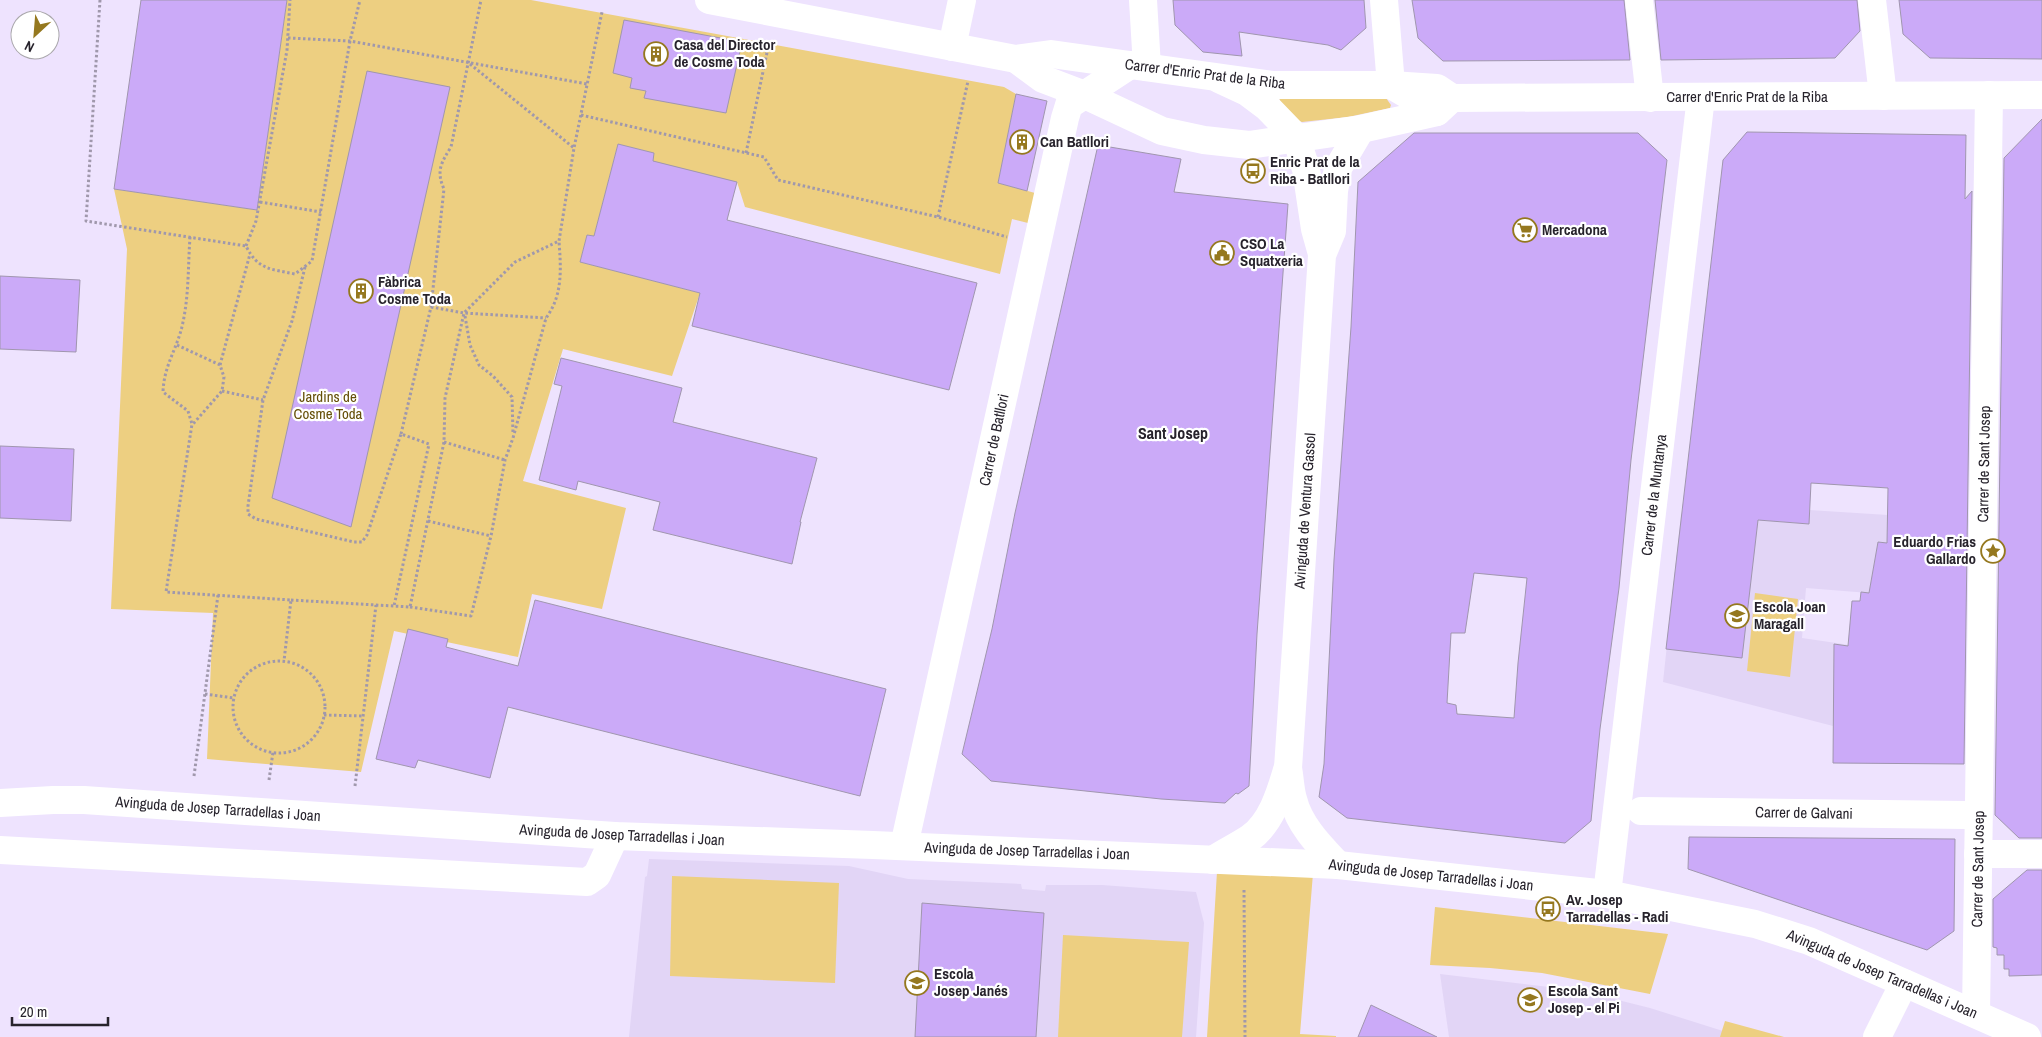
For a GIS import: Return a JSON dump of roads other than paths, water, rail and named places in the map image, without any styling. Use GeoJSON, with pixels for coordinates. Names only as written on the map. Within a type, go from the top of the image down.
{"type":"FeatureCollection","features":[{"type":"Feature","properties":{"kind":"street","name":"Carrer d'Enric Prat de la Riba"},"geometry":{"type":"LineString","coordinates":[[709,0],[1016,59],[1051,54],[1273,85],[1391,85],[1437,88],[1444,105]]}},
{"type":"Feature","properties":{"kind":"street"},"geometry":{"type":"LineString","coordinates":[[952,47],[962,0]]}},
{"type":"Feature","properties":{"kind":"street"},"geometry":{"type":"LineString","coordinates":[[1139,66],[1144,0]]}},
{"type":"Feature","properties":{"kind":"street"},"geometry":{"type":"LineString","coordinates":[[1384,0],[1391,85]]}},
{"type":"Feature","properties":{"kind":"street"},"geometry":{"type":"LineString","coordinates":[[1639,0],[1650,98]]}},
{"type":"Feature","properties":{"kind":"street"},"geometry":{"type":"LineString","coordinates":[[1872,0],[1883,96]]}},
{"type":"Feature","properties":{"kind":"street","name":"Carrer d'Enric Prat de la Riba"},"geometry":{"type":"LineString","coordinates":[[1016,59],[1043,79],[1085,95],[1162,131],[1196,138],[1249,145],[1361,129],[1444,105],[1701,97],[2042,95]]}},
{"type":"Feature","properties":{"kind":"street","name":"Carrer de Batllori"},"geometry":{"type":"LineString","coordinates":[[904,846],[1065,118],[1070,105],[1139,66]]}},
{"type":"Feature","properties":{"kind":"street","name":"Avinguda de Ventura Gassol"},"geometry":{"type":"LineString","coordinates":[[1212,76],[1247,92],[1267,107],[1296,137],[1306,169],[1315,229],[1322,255]]}},
{"type":"Feature","properties":{"kind":"street","name":"Carrer de Sant Josep"},"geometry":{"type":"LineString","coordinates":[[1976,1014],[1988,95]]}},
{"type":"Feature","properties":{"kind":"street","name":"Carrer de la Muntanya"},"geometry":{"type":"LineString","coordinates":[[1607,894],[1701,97]]}},
{"type":"Feature","properties":{"kind":"street","name":"Avinguda de Ventura Gassol"},"geometry":{"type":"LineString","coordinates":[[1338,865],[1316,842],[1302,821],[1293,801],[1288,768],[1322,255],[1332,231],[1334,191],[1338,168],[1361,129]]}},
{"type":"Feature","properties":{"kind":"street","name":"Avinguda de Ventura Gassol"},"geometry":{"type":"LineString","coordinates":[[1213,860],[1252,836],[1264,822],[1279,797],[1288,768]]}},
{"type":"Feature","properties":{"kind":"street","name":"Avinguda de Josep Tarradellas i Joan"},"geometry":{"type":"LineString","coordinates":[[0,803],[84,800],[615,836],[904,846],[1338,865],[1607,894],[1755,924],[1809,941],[2027,1037]]}},
{"type":"Feature","properties":{"kind":"street","name":"Carrer de Galvani"},"geometry":{"type":"LineString","coordinates":[[1641,811],[1966,815]]}},
{"type":"Feature","properties":{"kind":"street"},"geometry":{"type":"LineString","coordinates":[[0,850],[587,882],[597,875],[615,836]]}},
{"type":"Feature","properties":{"kind":"street"},"geometry":{"type":"LineString","coordinates":[[1978,854],[2042,854]]}},
{"type":"Feature","properties":{"kind":"street"},"geometry":{"type":"LineString","coordinates":[[1877,1037],[1904,984]]}},
{"type":"Feature","properties":{"kind":"place","name":"Casa del Director de Cosme Toda"},"geometry":{"type":"Point","coordinates":[656,54]}},
{"type":"Feature","properties":{"kind":"place","name":"Can Batllori"},"geometry":{"type":"Point","coordinates":[1022,142]}},
{"type":"Feature","properties":{"kind":"place","name":"Enric Prat de la Riba - Batllori"},"geometry":{"type":"Point","coordinates":[1253,171]}},
{"type":"Feature","properties":{"kind":"place","name":"Mercadona"},"geometry":{"type":"Point","coordinates":[1525,230]}},
{"type":"Feature","properties":{"kind":"place","name":"CSO La Squatxeria"},"geometry":{"type":"Point","coordinates":[1222,253]}},
{"type":"Feature","properties":{"kind":"place","name":"Fàbrica Cosme Toda"},"geometry":{"type":"Point","coordinates":[361,291]}},
{"type":"Feature","properties":{"kind":"place","name":"Eduardo Frias Gallardo"},"geometry":{"type":"Point","coordinates":[1993,551]}},
{"type":"Feature","properties":{"kind":"place","name":"Escola Joan Maragall"},"geometry":{"type":"Point","coordinates":[1737,616]}},
{"type":"Feature","properties":{"kind":"place","name":"Av. Josep Tarradellas - Radi"},"geometry":{"type":"Point","coordinates":[1548,909]}},
{"type":"Feature","properties":{"kind":"place","name":"Escola Josep Janés"},"geometry":{"type":"Point","coordinates":[917,983]}},
{"type":"Feature","properties":{"kind":"place","name":"Escola Sant Josep - el Pi"},"geometry":{"type":"Point","coordinates":[1530,1000]}},
{"type":"Feature","properties":{"kind":"district","name":"Sant Josep"},"geometry":{"type":"Point","coordinates":[1173,433]}},
{"type":"Feature","properties":{"kind":"park label","name":"Jardins de Cosme Toda"},"geometry":{"type":"Point","coordinates":[328,406]}}]}
